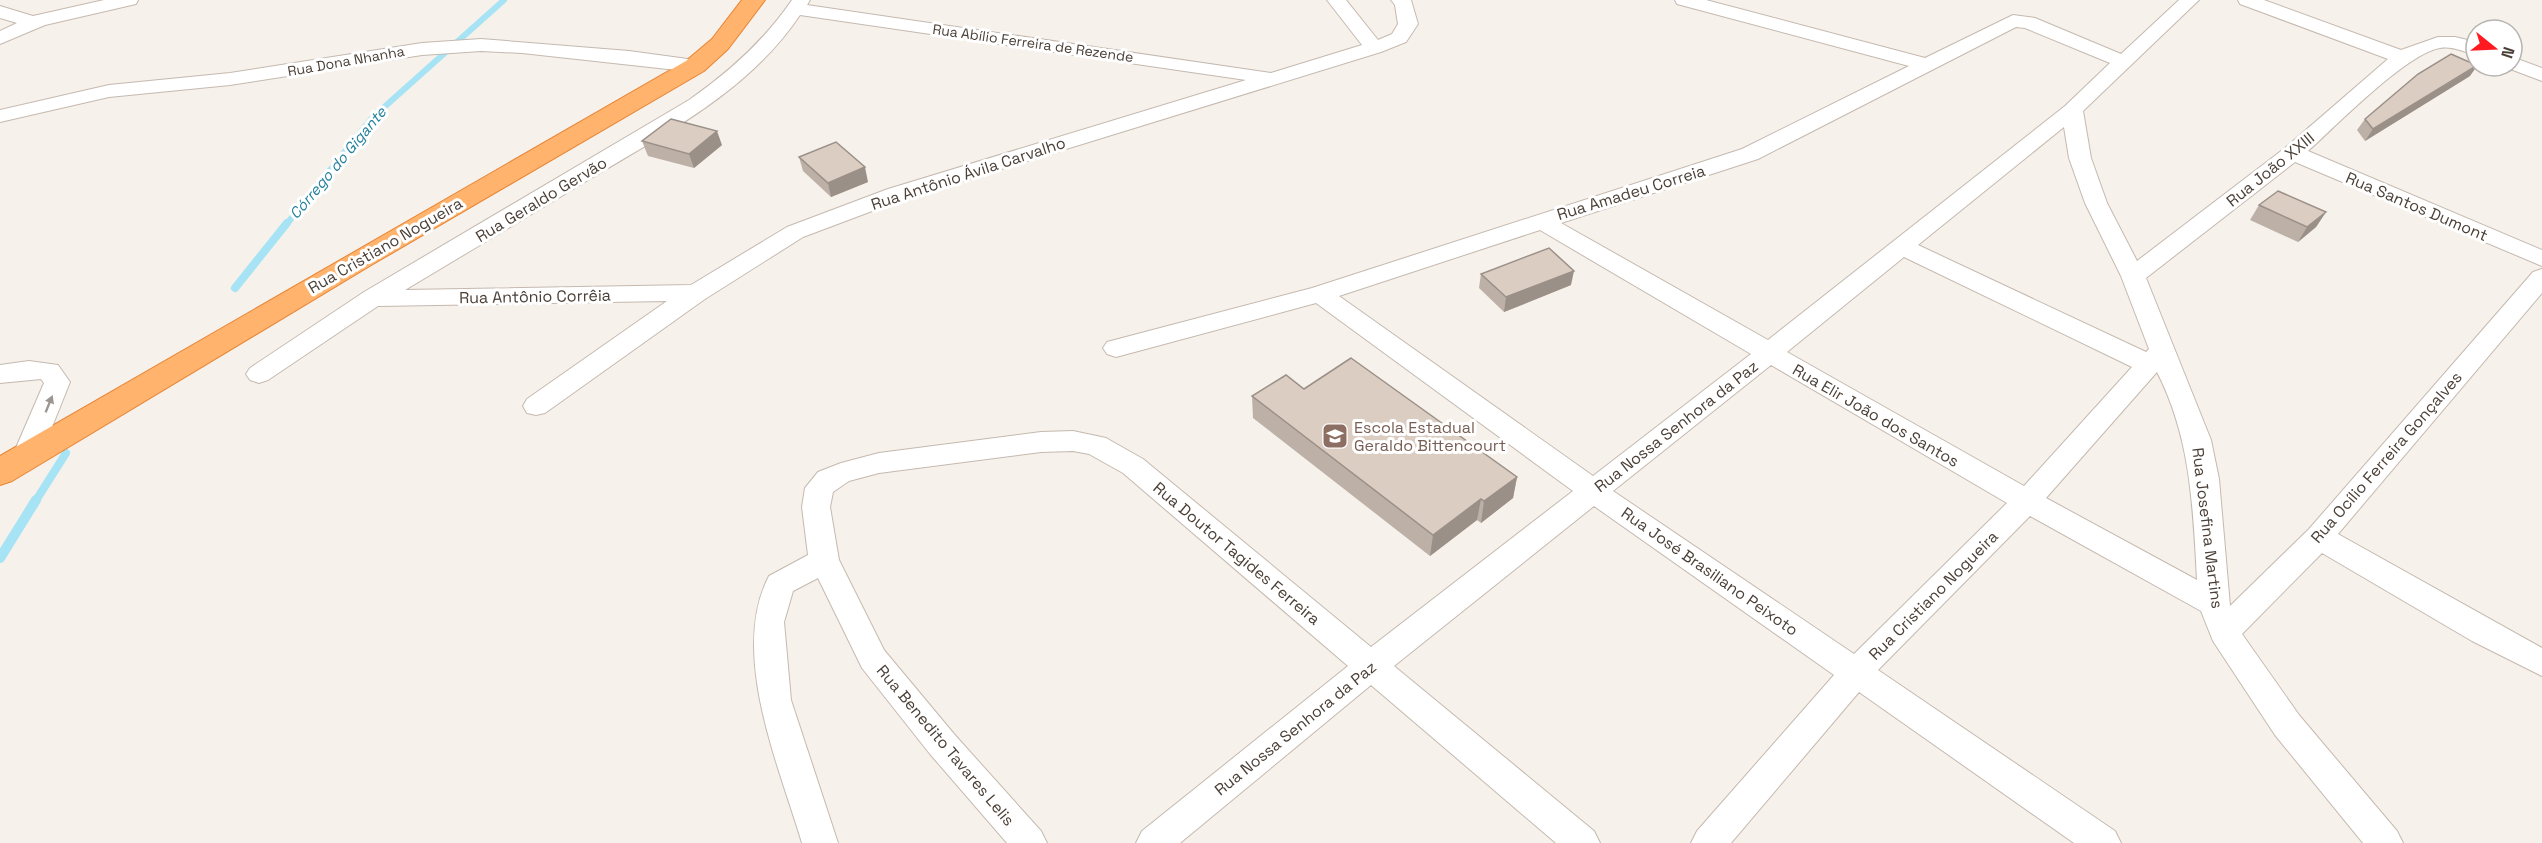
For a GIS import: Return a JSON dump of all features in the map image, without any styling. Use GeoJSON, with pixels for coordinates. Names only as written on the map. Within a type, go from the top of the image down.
{"type":"FeatureCollection","features":[{"type":"Feature","properties":{"kind":"highway","name":"Rua Cristiano Nogueira"},"geometry":{"type":"LineString","coordinates":[[0,472],[352,264],[695,66],[720,44],[754,0]]}},
{"type":"Feature","properties":{"kind":"street"},"geometry":{"type":"LineString","coordinates":[[0,38],[32,22],[95,0]]}},
{"type":"Feature","properties":{"kind":"street"},"geometry":{"type":"LineString","coordinates":[[0,12],[32,22],[129,0]]}},
{"type":"Feature","properties":{"kind":"street"},"geometry":{"type":"LineString","coordinates":[[1336,0],[1374,48]]}},
{"type":"Feature","properties":{"kind":"street","name":"Rua Antônio Ávila Carvalho"},"geometry":{"type":"LineString","coordinates":[[536,406],[696,293],[795,232],[896,194],[1374,48],[1399,38],[1408,24],[1404,4],[1400,0]]}},
{"type":"Feature","properties":{"kind":"street"},"geometry":{"type":"LineString","coordinates":[[1684,0],[1926,64]]}},
{"type":"Feature","properties":{"kind":"street","name":"Rua Nossa Senhora da Paz"},"geometry":{"type":"LineString","coordinates":[[1154,843],[1372,665],[1769,354],[1900,246],[2072,110],[2190,0]]}},
{"type":"Feature","properties":{"kind":"street"},"geometry":{"type":"LineString","coordinates":[[2247,0],[2402,57]]}},
{"type":"Feature","properties":{"kind":"street","name":"Rua Abílio Ferreira de Rezende"},"geometry":{"type":"LineString","coordinates":[[799,4],[1270,78]]}},
{"type":"Feature","properties":{"kind":"street","name":"Rua Geraldo Gervão"},"geometry":{"type":"LineString","coordinates":[[259,374],[373,298],[680,117],[726,85],[769,43],[799,4]]}},
{"type":"Feature","properties":{"kind":"street","name":"Rua Amadeu Correia"},"geometry":{"type":"LineString","coordinates":[[1116,348],[1320,294],[1540,220],[1750,154],[2013,21],[2020,21],[2124,62]]}},
{"type":"Feature","properties":{"kind":"street","name":"Rua João XXIII"},"geometry":{"type":"LineString","coordinates":[[2133,276],[2293,153],[2402,57],[2441,40],[2464,46]]}},
{"type":"Feature","properties":{"kind":"street","name":"Rua Dona Nhanha"},"geometry":{"type":"LineString","coordinates":[[0,116],[109,91],[241,78],[422,49],[482,45],[558,50],[695,66]]}},
{"type":"Feature","properties":{"kind":"street"},"geometry":{"type":"LineString","coordinates":[[2524,68],[2542,75]]}},
{"type":"Feature","properties":{"kind":"street","name":"Rua Josefina Martins"},"geometry":{"type":"LineString","coordinates":[[2072,110],[2080,158],[2096,204],[2133,276],[2156,357],[2197,440],[2205,479],[2214,603],[2224,632],[2287,725],[2385,843]]}},
{"type":"Feature","properties":{"kind":"street","name":"Rua Santos Dumont"},"geometry":{"type":"LineString","coordinates":[[2293,153],[2542,259]]}},
{"type":"Feature","properties":{"kind":"street","name":"Rua Elir João dos Santos"},"geometry":{"type":"LineString","coordinates":[[1540,220],[2027,501],[2214,603]]}},
{"type":"Feature","properties":{"kind":"street"},"geometry":{"type":"LineString","coordinates":[[1900,246],[2156,357]]}},
{"type":"Feature","properties":{"kind":"street","name":"Rua Ocílio Ferreira Gonçalves"},"geometry":{"type":"LineString","coordinates":[[2224,632],[2319,537],[2542,277]]}},
{"type":"Feature","properties":{"kind":"street","name":"Rua Antônio Corrêia"},"geometry":{"type":"LineString","coordinates":[[373,298],[696,293]]}},
{"type":"Feature","properties":{"kind":"street","name":"Rua José Brasiliano Peixoto"},"geometry":{"type":"LineString","coordinates":[[1320,294],[1593,491],[2103,843]]}},
{"type":"Feature","properties":{"kind":"street","name":"Rua Cristiano Nogueira"},"geometry":{"type":"LineString","coordinates":[[1709,843],[1856,672],[2027,501],[2156,357]]}},
{"type":"Feature","properties":{"kind":"street"},"geometry":{"type":"LineString","coordinates":[[0,374],[28,370],[49,371],[57,382],[26,457]]}},
{"type":"Feature","properties":{"kind":"street","name":"Rua Doutor Tagides Ferreira"},"geometry":{"type":"LineString","coordinates":[[828,479],[855,467],[1031,443],[1073,441],[1096,445],[1133,466],[1582,843]]}},
{"type":"Feature","properties":{"kind":"street","name":"Rua Benedito Tavares Lelis"},"geometry":{"type":"LineString","coordinates":[[828,479],[819,488],[816,507],[824,560],[873,659],[942,744],[1029,843]]}},
{"type":"Feature","properties":{"kind":"street"},"geometry":{"type":"LineString","coordinates":[[2319,537],[2483,632],[2542,663]]}},
{"type":"Feature","properties":{"kind":"street"},"geometry":{"type":"LineString","coordinates":[[820,843],[775,700],[768,622],[780,584],[824,560]]}},
{"type":"Feature","properties":{"kind":"building"},"geometry":{"type":"Polygon","coordinates":[[[2451,54],[2464,60],[2464,73],[2373,129],[2365,119],[2418,74],[2451,54]]]}},
{"type":"Feature","properties":{"kind":"building"},"geometry":{"type":"Polygon","coordinates":[[[671,119],[717,131],[689,154],[642,141],[671,119]]]}},
{"type":"Feature","properties":{"kind":"building"},"geometry":{"type":"Polygon","coordinates":[[[836,142],[865,167],[828,183],[799,157],[836,142]]]}},
{"type":"Feature","properties":{"kind":"building"},"geometry":{"type":"Polygon","coordinates":[[[2278,191],[2326,212],[2307,227],[2259,205],[2278,191]]]}},
{"type":"Feature","properties":{"kind":"building"},"geometry":{"type":"Polygon","coordinates":[[[1549,248],[1574,271],[1506,297],[1481,274],[1549,248]]]}},
{"type":"Feature","properties":{"kind":"building"},"geometry":{"type":"Polygon","coordinates":[[[1351,358],[1517,477],[1484,501],[1481,499],[1433,535],[1252,396],[1286,375],[1304,389],[1351,358]]]}},
{"type":"Feature","properties":{"kind":"waterway","name":"Córrego do Gigante"},"geometry":{"type":"LineString","coordinates":[[286,225],[372,118],[504,0]]}},
{"type":"Feature","properties":{"kind":"waterway","name":"Córrego do Gigante"},"geometry":{"type":"LineString","coordinates":[[235,288],[287,223]]}},
{"type":"Feature","properties":{"kind":"waterway","name":"Córrego do Gigante"},"geometry":{"type":"LineString","coordinates":[[35,502],[66,453]]}},
{"type":"Feature","properties":{"kind":"waterway","name":"Córrego do Gigante"},"geometry":{"type":"LineString","coordinates":[[0,558],[36,500]]}},
{"type":"Feature","properties":{"kind":"place","name":"Escola Estadual Geraldo Bittencourt"},"geometry":{"type":"Point","coordinates":[1335,436]}}]}
